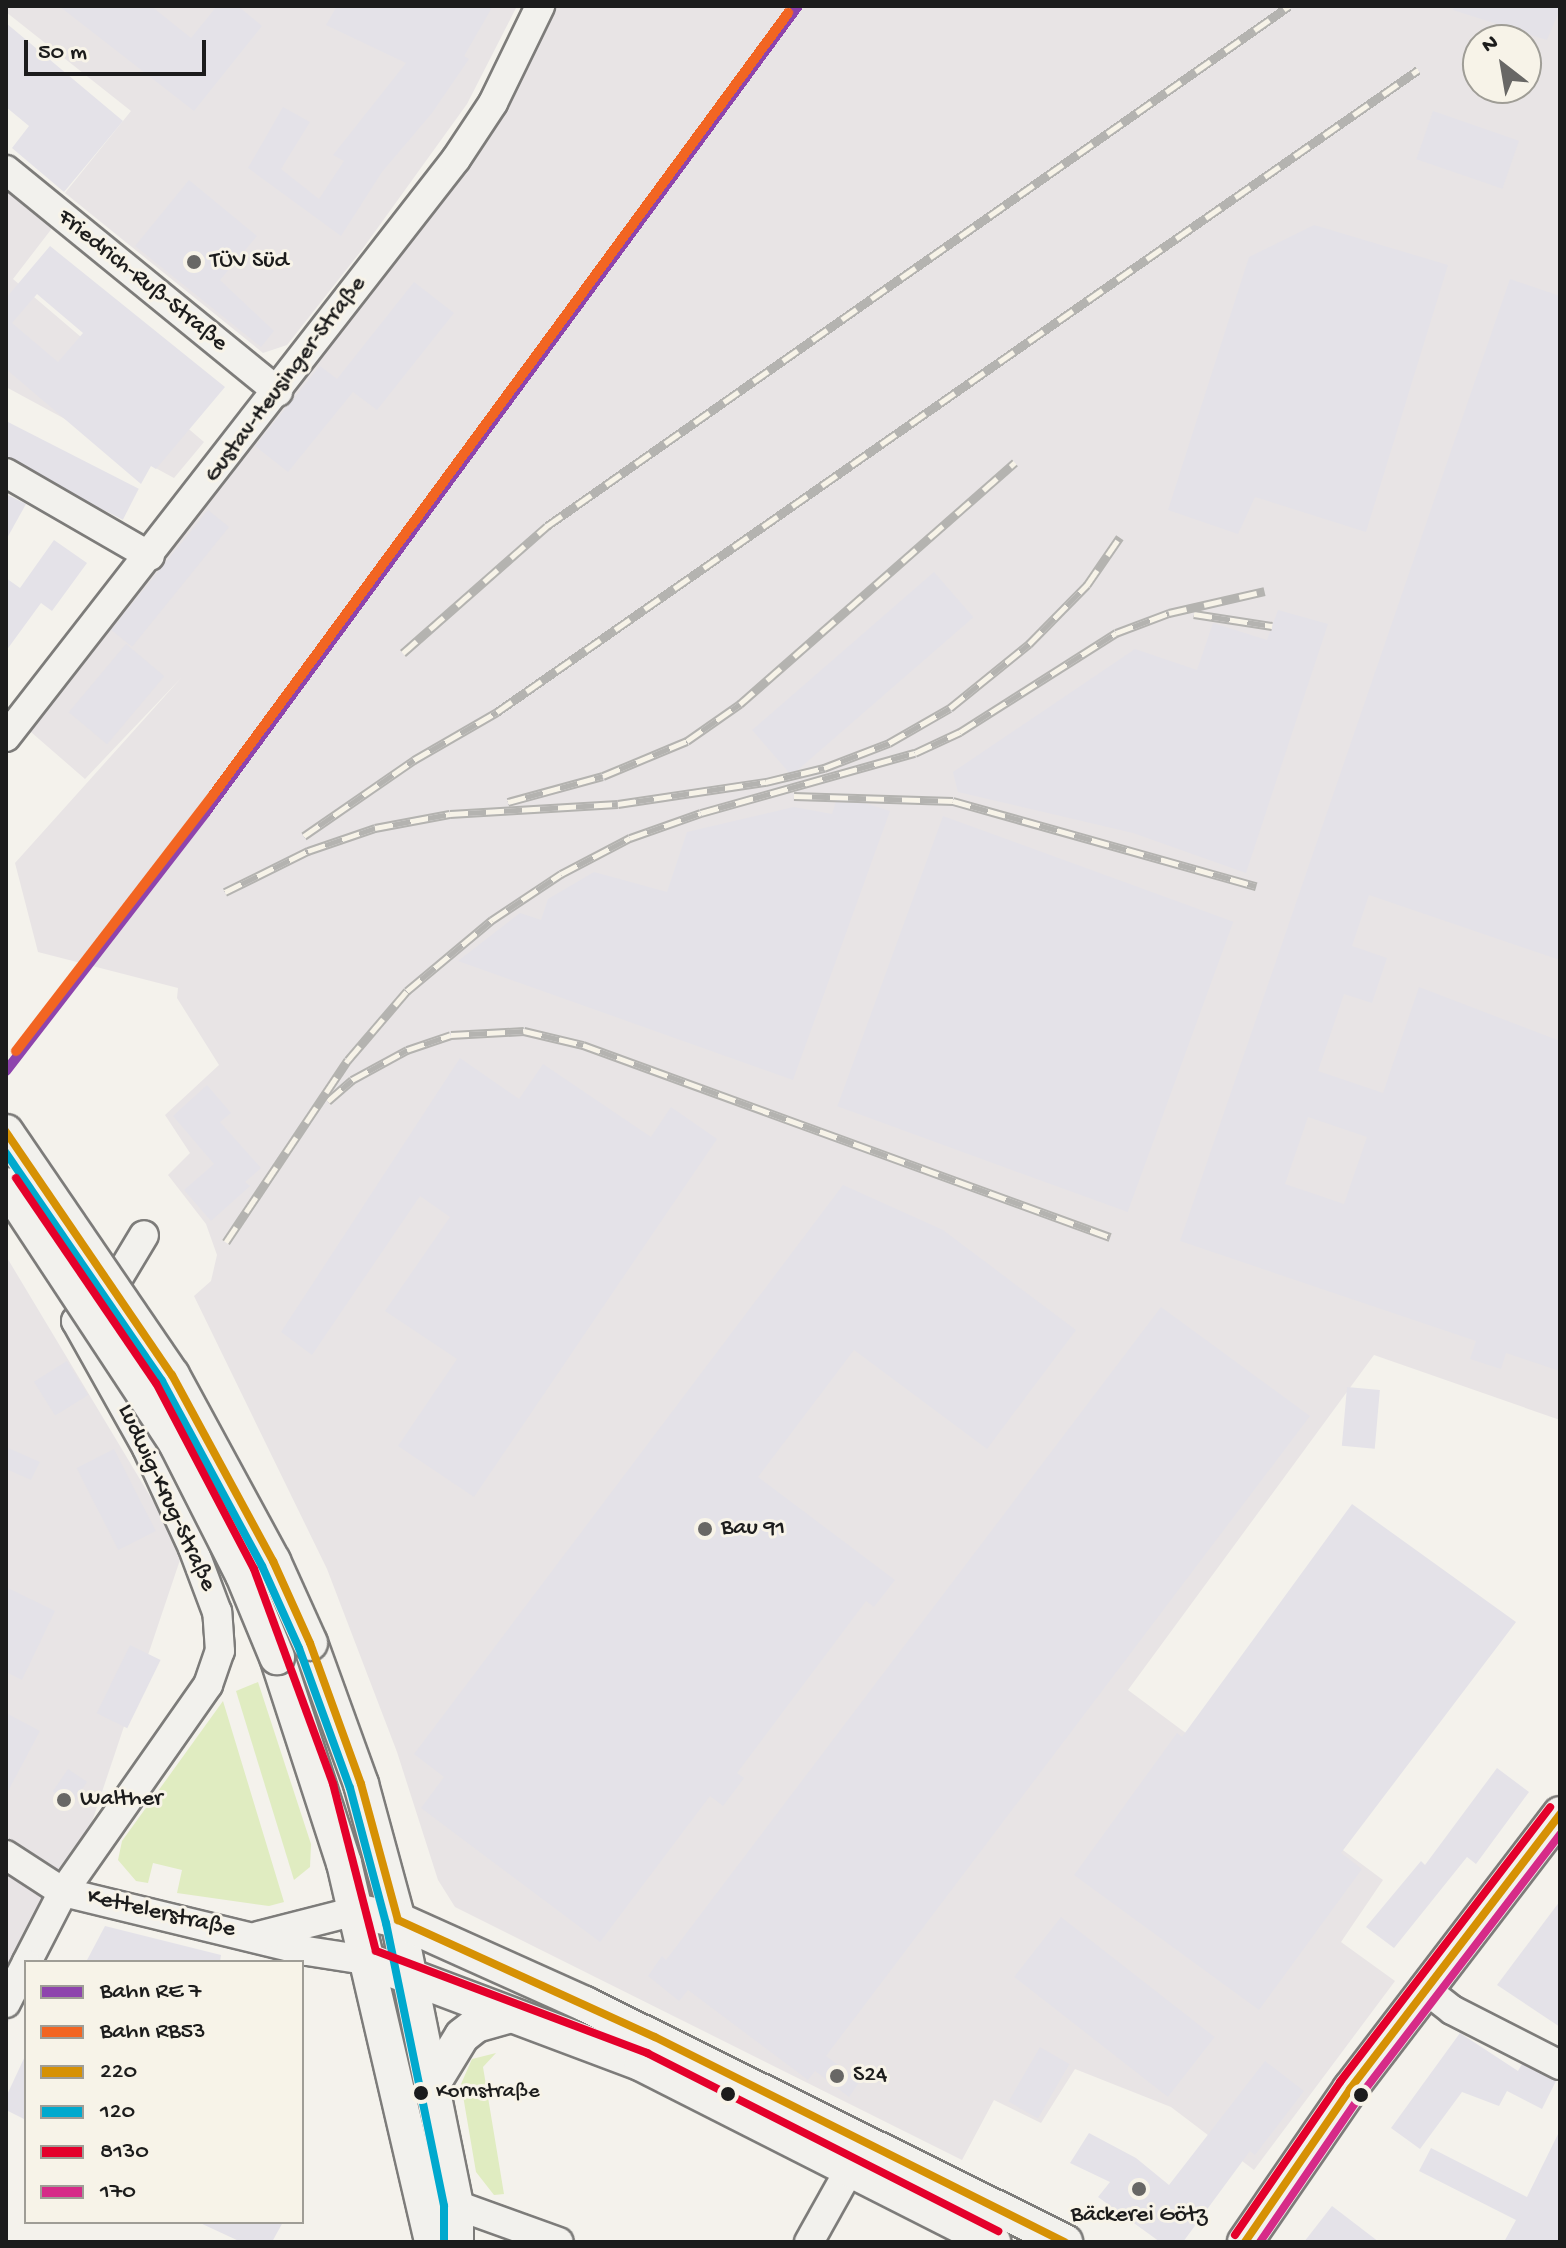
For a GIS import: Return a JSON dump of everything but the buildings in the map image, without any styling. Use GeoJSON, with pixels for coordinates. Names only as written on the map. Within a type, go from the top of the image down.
{"type":"FeatureCollection","features":[{"type":"Feature","properties":{"kind":"main road"},"geometry":{"type":"LineString","coordinates":[[6,1132],[172,1375],[273,1561],[310,1643],[361,1784],[398,1920],[456,2205],[456,2242]]}},
{"type":"Feature","properties":{"kind":"main road"},"geometry":{"type":"LineString","coordinates":[[6,1185],[169,1430],[243,1575],[277,1657],[322,1788],[356,1911],[432,2242]]}},
{"type":"Feature","properties":{"kind":"main road"},"geometry":{"type":"LineString","coordinates":[[1245,2242],[1424,1988],[1560,1814]]}},
{"type":"Feature","properties":{"kind":"main road"},"geometry":{"type":"LineString","coordinates":[[356,1911],[398,1920],[655,2037],[1065,2242]]}},
{"type":"Feature","properties":{"kind":"main road"},"geometry":{"type":"LineString","coordinates":[[366,1960],[511,2015],[574,2034],[642,2064],[851,2167],[993,2242]]}},
{"type":"Feature","properties":{"kind":"main road"},"geometry":{"type":"LineString","coordinates":[[432,2085],[462,2036],[476,2025],[511,2015]]}},
{"type":"Feature","properties":{"kind":"street","name":"Gustav-Heusinger-Straße"},"geometry":{"type":"LineString","coordinates":[[6,737],[278,392],[456,159],[493,103],[540,6]]}},
{"type":"Feature","properties":{"kind":"street","name":"Friedrich-Ruß-Straße"},"geometry":{"type":"LineString","coordinates":[[6,170],[278,392]]}},
{"type":"Feature","properties":{"kind":"street"},"geometry":{"type":"LineString","coordinates":[[6,473],[150,556]]}},
{"type":"Feature","properties":{"kind":"street","name":"Ludwig-Krug-Straße"},"geometry":{"type":"LineString","coordinates":[[63,1892],[208,1685],[220,1651],[217,1612],[193,1548],[147,1448],[76,1321],[114,1285],[144,1235]]}},
{"type":"Feature","properties":{"kind":"street","name":"Kettelerstraße"},"geometry":{"type":"LineString","coordinates":[[6,1855],[63,1892],[258,1936],[307,1951],[366,1960]]}},
{"type":"Feature","properties":{"kind":"street","name":"Kettelerstraße"},"geometry":{"type":"LineString","coordinates":[[29,1960],[63,1892]]}},
{"type":"Feature","properties":{"kind":"street","name":"Kettelerstraße"},"geometry":{"type":"LineString","coordinates":[[258,1936],[356,1911]]}},
{"type":"Feature","properties":{"kind":"street","name":"Kettelerstraße"},"geometry":{"type":"LineString","coordinates":[[6,2003],[24,1969]]}},
{"type":"Feature","properties":{"kind":"street"},"geometry":{"type":"LineString","coordinates":[[1424,1988],[1452,2010],[1560,2065]]}},
{"type":"Feature","properties":{"kind":"street"},"geometry":{"type":"LineString","coordinates":[[809,2242],[851,2167]]}},
{"type":"Feature","properties":{"kind":"street"},"geometry":{"type":"LineString","coordinates":[[456,2205],[559,2242]]}},
{"type":"Feature","properties":{"kind":"shaded area"},"geometry":{"type":"Polygon","coordinates":[[[6,6],[517,6],[467,104],[361,251],[287,345],[263,353],[65,193],[131,111],[6,12],[6,6]]]}},
{"type":"Feature","properties":{"kind":"shaded area"},"geometry":{"type":"Polygon","coordinates":[[[555,6],[1560,6],[1560,1420],[1374,1355],[1128,1690],[1383,1880],[1341,1942],[1395,1981],[1254,2170],[1171,2107],[1075,2069],[1041,2123],[994,2100],[962,2160],[455,1907],[438,1880],[397,1752],[327,1569],[194,1296],[211,1281],[217,1255],[206,1224],[168,1175],[190,1153],[165,1115],[219,1065],[177,998],[178,988],[38,952],[15,863],[182,677],[85,779],[24,726],[496,117],[555,6]]]}},
{"type":"Feature","properties":{"kind":"shaded area"},"geometry":{"type":"Polygon","coordinates":[[[6,187],[53,227],[13,279],[204,442],[174,478],[6,387],[6,187]]]}},
{"type":"Feature","properties":{"kind":"shaded area"},"geometry":{"type":"Polygon","coordinates":[[[6,1256],[183,1551],[66,1899],[37,1960],[24,1960],[24,1989],[6,2027],[6,1256]]]}},
{"type":"Feature","properties":{"kind":"green space"},"geometry":{"type":"Polygon","coordinates":[[[258,1682],[311,1844],[310,1867],[294,1880],[236,1691],[258,1682]]]}},
{"type":"Feature","properties":{"kind":"green space"},"geometry":{"type":"Polygon","coordinates":[[[223,1701],[284,1902],[269,1906],[177,1893],[182,1870],[153,1863],[148,1883],[136,1881],[118,1860],[122,1841],[223,1701]]]}},
{"type":"Feature","properties":{"kind":"green space"},"geometry":{"type":"Polygon","coordinates":[[[496,2053],[483,2067],[504,2194],[494,2195],[476,2172],[461,2084],[472,2059],[496,2053]]]}},
{"type":"Feature","properties":{"kind":"railway"},"geometry":{"type":"LineString","coordinates":[[403,653],[547,526],[1289,6]]}},
{"type":"Feature","properties":{"kind":"railway"},"geometry":{"type":"LineString","coordinates":[[304,836],[414,760],[497,712],[1418,70]]}},
{"type":"Feature","properties":{"kind":"railway"},"geometry":{"type":"LineString","coordinates":[[508,802],[603,776],[687,741],[740,704],[1015,462]]}},
{"type":"Feature","properties":{"kind":"railway"},"geometry":{"type":"LineString","coordinates":[[225,892],[308,851],[375,828],[450,814],[618,804],[766,782],[824,768],[889,743],[950,708],[1029,644],[1087,585],[1120,537]]}},
{"type":"Feature","properties":{"kind":"railway"},"geometry":{"type":"LineString","coordinates":[[226,1242],[348,1060],[407,991],[492,920],[561,874],[630,838],[701,813],[915,753],[960,732],[1116,633],[1169,613],[1265,591]]}},
{"type":"Feature","properties":{"kind":"railway"},"geometry":{"type":"LineString","coordinates":[[1194,614],[1272,626]]}},
{"type":"Feature","properties":{"kind":"railway"},"geometry":{"type":"LineString","coordinates":[[794,796],[953,801],[1256,886]]}},
{"type":"Feature","properties":{"kind":"railway"},"geometry":{"type":"LineString","coordinates":[[328,1101],[352,1080],[407,1050],[451,1035],[524,1031],[583,1045],[1110,1237]]}},
{"type":"Feature","properties":{"kind":"transit line"},"geometry":{"type":"LineString","coordinates":[[6,1071],[206,812],[798,6]]}},
{"type":"Feature","properties":{"kind":"transit line","name":"220"},"geometry":{"type":"LineString","coordinates":[[6,1132],[172,1375],[273,1561],[310,1643],[361,1784],[398,1920],[655,2037],[1065,2242]]}},
{"type":"Feature","properties":{"kind":"transit line","name":"120"},"geometry":{"type":"LineString","coordinates":[[6,1153],[162,1381],[262,1566],[299,1648],[350,1788],[386,1923],[444,2206],[444,2242]]}},
{"type":"Feature","properties":{"kind":"transit line","name":"8130"},"geometry":{"type":"LineString","coordinates":[[16,1178],[156,1383],[254,1569],[333,1784],[376,1951],[647,2053],[998,2231]]}},
{"type":"Feature","properties":{"kind":"transit line","name":"8130"},"geometry":{"type":"LineString","coordinates":[[1235,2235],[1340,2082],[1550,1807]]}},
{"type":"Feature","properties":{"kind":"transit line","name":"220"},"geometry":{"type":"LineString","coordinates":[[1245,2242],[1350,2089],[1560,1814]]}},
{"type":"Feature","properties":{"kind":"transit line","name":"170"},"geometry":{"type":"LineString","coordinates":[[1260,2242],[1360,2096],[1560,1834]]}},
{"type":"Feature","properties":{"kind":"rail line","name":"RB53"},"geometry":{"type":"LineString","coordinates":[[16,1051],[213,795],[788,13]]}},
{"type":"Feature","properties":{"kind":"place","name":"TÜV Süd"},"geometry":{"type":"Point","coordinates":[194,262]}},
{"type":"Feature","properties":{"kind":"place","name":"Bau 91"},"geometry":{"type":"Point","coordinates":[705,1529]}},
{"type":"Feature","properties":{"kind":"place","name":"Walther"},"geometry":{"type":"Point","coordinates":[64,1800]}},
{"type":"Feature","properties":{"kind":"place","name":"S24"},"geometry":{"type":"Point","coordinates":[837,2076]}},
{"type":"Feature","properties":{"kind":"place","name":"Kornstraße"},"geometry":{"type":"Point","coordinates":[421,2093]}},
{"type":"Feature","properties":{"kind":"place","name":"Bäckerei Götz"},"geometry":{"type":"Point","coordinates":[1139,2189]}}]}
